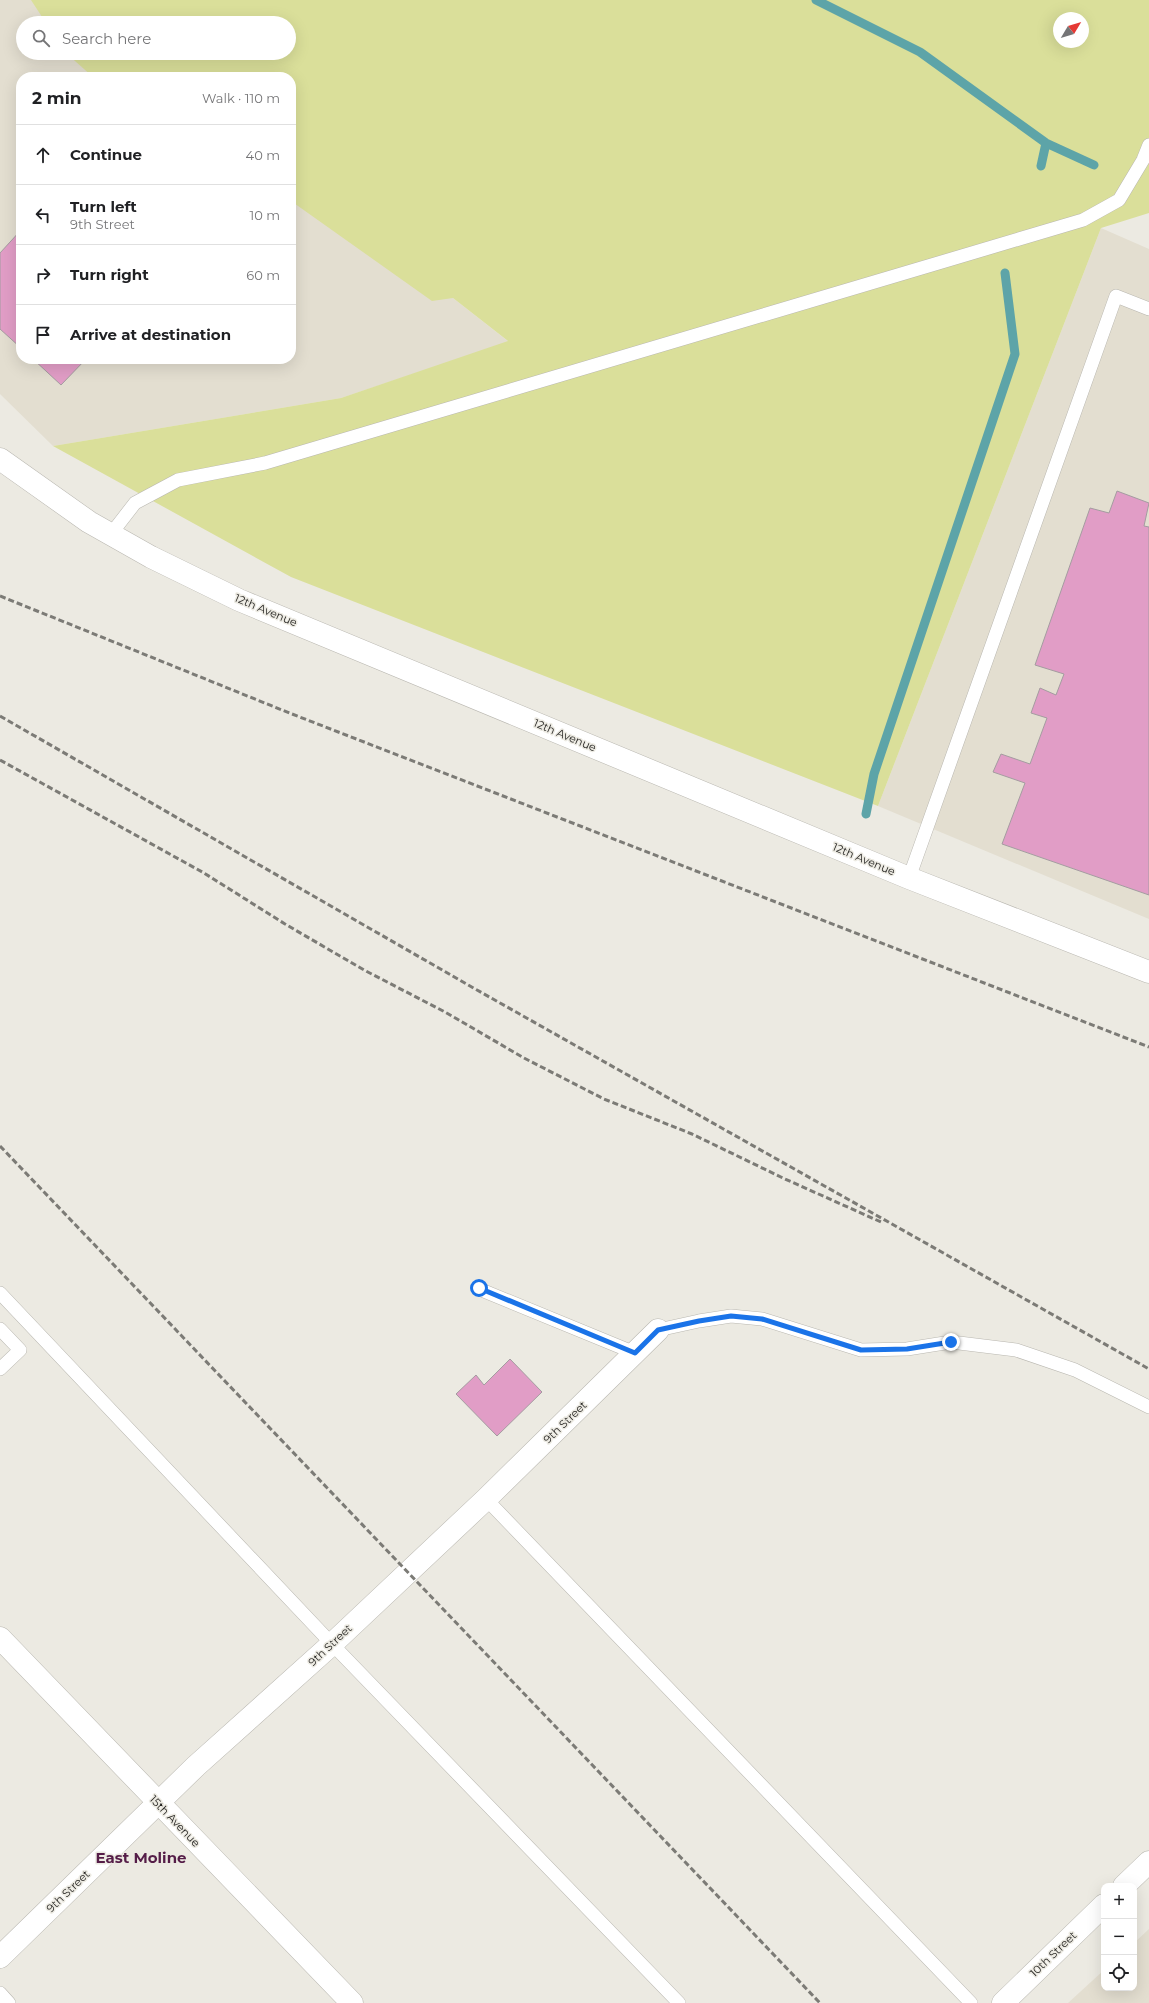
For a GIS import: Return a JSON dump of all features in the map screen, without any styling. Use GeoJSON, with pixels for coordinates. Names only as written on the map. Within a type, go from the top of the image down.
{"type":"FeatureCollection","features":[{"type":"Feature","properties":{"kind":"street","name":"12th Avenue"},"geometry":{"type":"LineString","coordinates":[[0,459],[89,522],[151,557],[239,600],[908,878],[1149,972]]}},
{"type":"Feature","properties":{"kind":"street","name":"9th Street"},"geometry":{"type":"LineString","coordinates":[[0,1957],[196,1766],[332,1644],[486,1499],[658,1330]]}},
{"type":"Feature","properties":{"kind":"street","name":"15th Avenue"},"geometry":{"type":"LineString","coordinates":[[0,1638],[352,2003]]}},
{"type":"Feature","properties":{"kind":"street"},"geometry":{"type":"LineString","coordinates":[[1127,1883],[1149,1862]]}},
{"type":"Feature","properties":{"kind":"street","name":"10th Street"},"geometry":{"type":"LineString","coordinates":[[1002,2003],[1101,1908]]}},
{"type":"Feature","properties":{"kind":"lane"},"geometry":{"type":"LineString","coordinates":[[111,534],[135,503],[178,480],[265,463],[1083,220],[1119,200],[1143,160],[1149,145]]}},
{"type":"Feature","properties":{"kind":"lane"},"geometry":{"type":"LineString","coordinates":[[908,878],[1116,296],[1149,309]]}},
{"type":"Feature","properties":{"kind":"lane"},"geometry":{"type":"LineString","coordinates":[[479,1288],[635,1353]]}},
{"type":"Feature","properties":{"kind":"lane"},"geometry":{"type":"LineString","coordinates":[[0,1294],[332,1644],[679,2003]]}},
{"type":"Feature","properties":{"kind":"lane"},"geometry":{"type":"LineString","coordinates":[[658,1330],[731,1316],[762,1319],[861,1350],[907,1349],[951,1342],[1016,1350],[1075,1370],[1149,1407]]}},
{"type":"Feature","properties":{"kind":"lane"},"geometry":{"type":"LineString","coordinates":[[0,1329],[20,1350],[0,1369]]}},
{"type":"Feature","properties":{"kind":"lane"},"geometry":{"type":"LineString","coordinates":[[486,1499],[971,2003]]}},
{"type":"Feature","properties":{"kind":"lane"},"geometry":{"type":"LineString","coordinates":[[0,1993],[9,2003]]}},
{"type":"Feature","properties":{"kind":"shaded area"},"geometry":{"type":"Polygon","coordinates":[[[0,0],[72,0],[92,16],[16,16],[16,60],[149,60],[164,72],[16,72],[16,364],[296,364],[296,175],[509,342],[341,398],[53,446],[0,394],[0,0]]]}},
{"type":"Feature","properties":{"kind":"shaded area"},"geometry":{"type":"Polygon","coordinates":[[[1101,228],[1149,249],[1149,919],[878,806],[1101,228]]]}},
{"type":"Feature","properties":{"kind":"shaded area"},"geometry":{"type":"Polygon","coordinates":[[[1149,1929],[1149,2003],[1068,2003],[1101,1973],[1101,1991],[1137,1991],[1137,1940],[1149,1929]]]}},
{"type":"Feature","properties":{"kind":"green space"},"geometry":{"type":"Polygon","coordinates":[[[31,0],[1149,0],[1149,213],[1101,228],[878,806],[291,577],[53,446],[341,398],[508,341],[453,298],[432,301],[296,205],[296,72],[87,72],[74,60],[296,60],[296,16],[41,16],[31,0]]]}},
{"type":"Feature","properties":{"kind":"building"},"geometry":{"type":"Polygon","coordinates":[[[16,235],[16,343],[0,329],[0,253],[16,235]]]}},
{"type":"Feature","properties":{"kind":"building"},"geometry":{"type":"Polygon","coordinates":[[[38,364],[81,364],[61,385],[38,364]]]}},
{"type":"Feature","properties":{"kind":"building"},"geometry":{"type":"Polygon","coordinates":[[[1117,491],[1149,503],[1144,526],[1149,527],[1149,895],[1002,844],[1025,783],[993,772],[1001,754],[1030,764],[1047,718],[1031,713],[1040,688],[1056,695],[1064,674],[1035,665],[1090,508],[1109,513],[1117,491]]]}},
{"type":"Feature","properties":{"kind":"building"},"geometry":{"type":"Polygon","coordinates":[[[510,1359],[542,1392],[497,1436],[456,1394],[476,1375],[484,1385],[510,1359]]]}},
{"type":"Feature","properties":{"kind":"waterway"},"geometry":{"type":"LineString","coordinates":[[816,0],[920,52],[1046,143],[1094,165]]}},
{"type":"Feature","properties":{"kind":"waterway"},"geometry":{"type":"LineString","coordinates":[[1041,166],[1046,143]]}},
{"type":"Feature","properties":{"kind":"waterway"},"geometry":{"type":"LineString","coordinates":[[866,814],[874,774],[1015,354],[1005,273]]}},
{"type":"Feature","properties":{"kind":"railway"},"geometry":{"type":"LineString","coordinates":[[0,596],[292,714],[1149,1047]]}},
{"type":"Feature","properties":{"kind":"railway"},"geometry":{"type":"LineString","coordinates":[[0,716],[477,990],[1149,1369]]}},
{"type":"Feature","properties":{"kind":"railway"},"geometry":{"type":"LineString","coordinates":[[0,760],[204,873],[285,924],[364,970],[445,1012],[524,1058],[604,1099],[692,1134],[785,1179],[881,1222]]}},
{"type":"Feature","properties":{"kind":"railway"},"geometry":{"type":"LineString","coordinates":[[0,1146],[820,2003]]}},
{"type":"Feature","properties":{"kind":"district","name":"East Moline"},"geometry":{"type":"Point","coordinates":[141,1857]}},
{"type":"Feature","properties":{"kind":"route"},"geometry":{"type":"LineString","coordinates":[[479,1288],[635,1353],[658,1330],[731,1316],[762,1319],[818,1338],[861,1350],[907,1349],[951,1342]]}}]}
